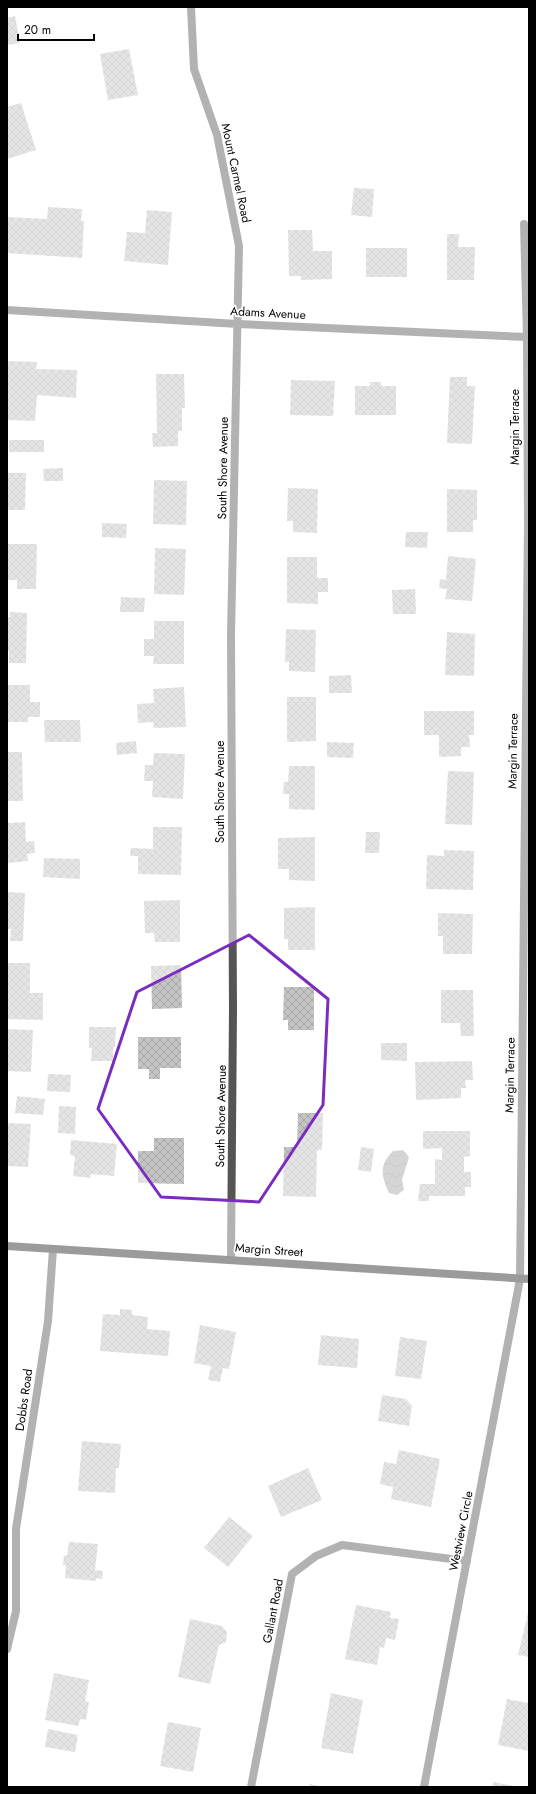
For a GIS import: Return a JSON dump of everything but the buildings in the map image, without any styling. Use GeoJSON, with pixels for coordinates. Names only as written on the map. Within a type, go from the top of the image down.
{"type":"FeatureCollection","features":[{"type":"Feature","properties":{"kind":"main road","name":"Margin Street"},"geometry":{"type":"LineString","coordinates":[[7,1246],[529,1279]]}},
{"type":"Feature","properties":{"kind":"street","name":"Mount Carmel Road"},"geometry":{"type":"LineString","coordinates":[[191,7],[194,69],[217,134],[240,246],[238,324]]}},
{"type":"Feature","properties":{"kind":"street","name":"Margin Terrace"},"geometry":{"type":"LineString","coordinates":[[520,1279],[528,531],[527,337],[524,224]]}},
{"type":"Feature","properties":{"kind":"street","name":"Adams Avenue"},"geometry":{"type":"LineString","coordinates":[[7,310],[238,324],[527,337]]}},
{"type":"Feature","properties":{"kind":"street","name":"South Shore Avenue"},"geometry":{"type":"LineString","coordinates":[[231,1260],[234,1008],[231,635],[238,324]]}},
{"type":"Feature","properties":{"kind":"street","name":"Dobbs Road"},"geometry":{"type":"LineString","coordinates":[[7,1649],[16,1611],[16,1529],[48,1322],[53,1248]]}},
{"type":"Feature","properties":{"kind":"street","name":"Westview Circle"},"geometry":{"type":"LineString","coordinates":[[424,1787],[520,1279]]}},
{"type":"Feature","properties":{"kind":"street","name":"Gallant Road"},"geometry":{"type":"LineString","coordinates":[[251,1787],[292,1574],[316,1556],[342,1545],[467,1561]]}},
{"type":"Feature","properties":{"kind":"highlighted area"},"geometry":{"type":"Polygon","coordinates":[[[249,935],[328,999],[323,1105],[259,1202],[161,1197],[98,1109],[137,992],[249,935]]]}},
{"type":"Feature","properties":{"kind":"water"},"geometry":{"type":"Polygon","coordinates":[[[403,1150],[409,1157],[402,1180],[404,1190],[397,1195],[389,1193],[384,1181],[383,1166],[388,1156],[393,1151],[403,1150]]]}}]}
